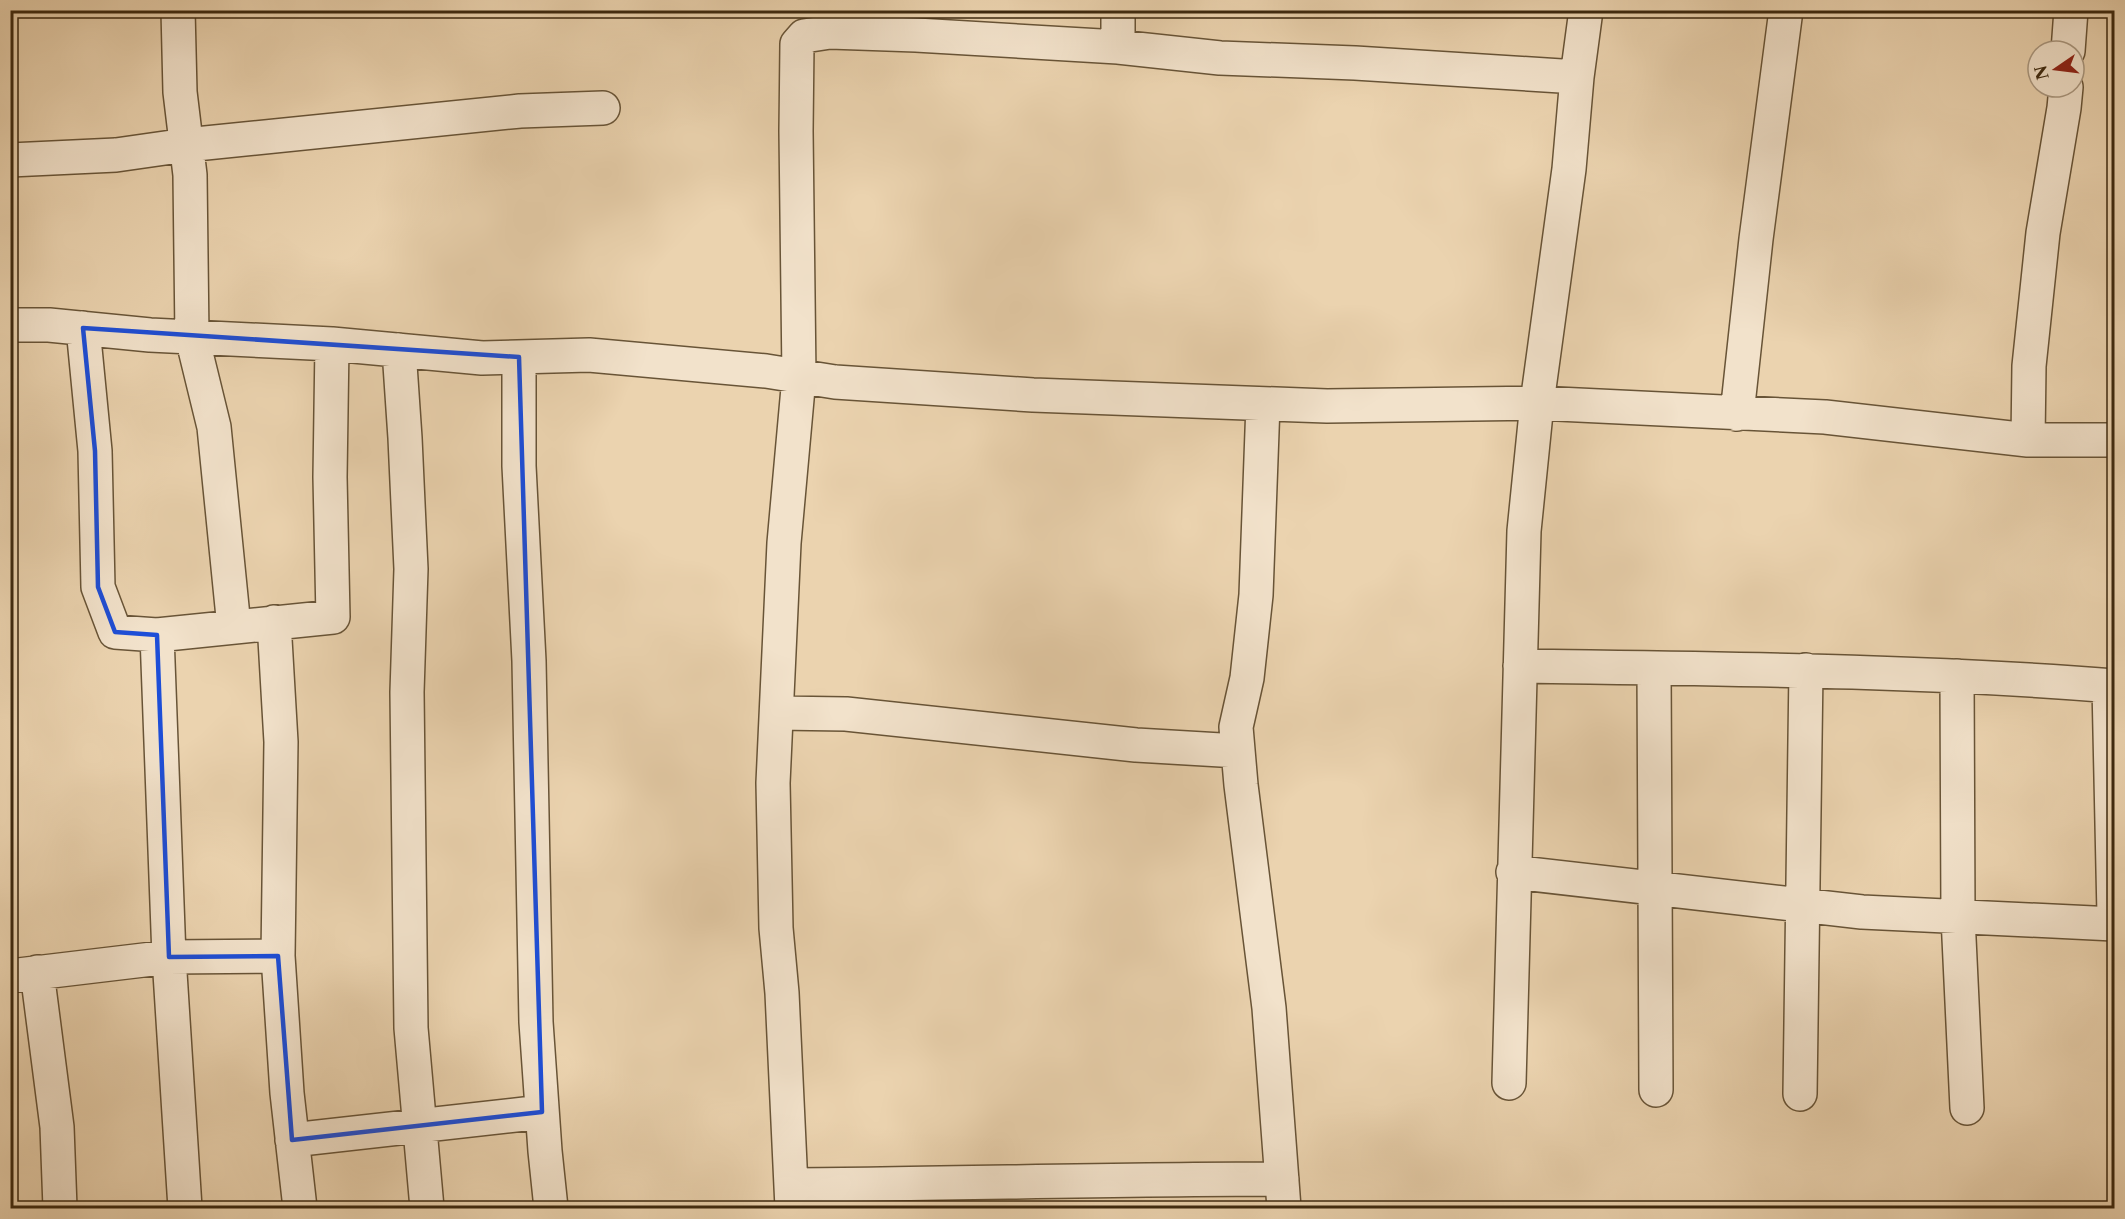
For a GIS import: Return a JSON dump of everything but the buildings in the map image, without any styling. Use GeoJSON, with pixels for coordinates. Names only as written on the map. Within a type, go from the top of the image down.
{"type":"FeatureCollection","features":[{"type":"Feature","properties":{"kind":"street"},"geometry":{"type":"LineString","coordinates":[[178,10],[180,92],[190,175],[192,337],[214,427],[234,627]]}},
{"type":"Feature","properties":{"kind":"street"},"geometry":{"type":"LineString","coordinates":[[1118,10],[1118,47]]}},
{"type":"Feature","properties":{"kind":"street"},"geometry":{"type":"LineString","coordinates":[[1509,1083],[1524,531],[1538,403],[1569,170],[1577,77],[1586,10]]}},
{"type":"Feature","properties":{"kind":"street"},"geometry":{"type":"LineString","coordinates":[[1737,414],[1756,239],[1786,10]]}},
{"type":"Feature","properties":{"kind":"street"},"geometry":{"type":"LineString","coordinates":[[2069,39],[2071,10]]}},
{"type":"Feature","properties":{"kind":"street"},"geometry":{"type":"LineString","coordinates":[[1263,404],[1256,595],[1247,678],[1236,727],[1269,1008],[1283,1194],[1140,1179],[958,1184],[792,1197],[774,874],[773,783],[784,543],[799,376],[797,44],[804,36],[916,22],[1220,58],[1378,64],[1577,77]]}},
{"type":"Feature","properties":{"kind":"street"},"geometry":{"type":"LineString","coordinates":[[2028,440],[2029,366],[2041,255],[2065,99]]}},
{"type":"Feature","properties":{"kind":"street"},"geometry":{"type":"LineString","coordinates":[[10,160],[116,155],[186,144],[520,111],[603,108]]}},
{"type":"Feature","properties":{"kind":"street"},"geometry":{"type":"LineString","coordinates":[[10,325],[49,325],[150,335],[332,344],[482,358],[589,355],[766,371],[835,382],[929,389],[1327,406],[1538,403],[1825,417],[2028,440],[2115,440]]}},
{"type":"Feature","properties":{"kind":"street"},"geometry":{"type":"LineString","coordinates":[[83,328],[95,451],[98,587],[115,632],[157,635],[333,617],[330,477],[332,344]]}},
{"type":"Feature","properties":{"kind":"street"},"geometry":{"type":"LineString","coordinates":[[399,350],[411,569],[407,692],[411,1028],[427,1209]]}},
{"type":"Feature","properties":{"kind":"street"},"geometry":{"type":"LineString","coordinates":[[519,357],[519,466],[530,661],[536,1022],[551,1209]]}},
{"type":"Feature","properties":{"kind":"street"},"geometry":{"type":"LineString","coordinates":[[274,622],[281,742],[278,956],[287,1093],[300,1209]]}},
{"type":"Feature","properties":{"kind":"street"},"geometry":{"type":"LineString","coordinates":[[157,635],[169,957],[185,1209]]}},
{"type":"Feature","properties":{"kind":"street"},"geometry":{"type":"LineString","coordinates":[[1520,666],[1806,670],[1957,676],[2112,686],[2115,915]]}},
{"type":"Feature","properties":{"kind":"street"},"geometry":{"type":"LineString","coordinates":[[1654,668],[1657,888],[1656,1090]]}},
{"type":"Feature","properties":{"kind":"street"},"geometry":{"type":"LineString","coordinates":[[1800,1094],[1806,670]]}},
{"type":"Feature","properties":{"kind":"street"},"geometry":{"type":"LineString","coordinates":[[1957,676],[1958,917],[1967,1108]]}},
{"type":"Feature","properties":{"kind":"street"},"geometry":{"type":"LineString","coordinates":[[777,713],[846,714],[1136,745],[1238,751]]}},
{"type":"Feature","properties":{"kind":"street"},"geometry":{"type":"LineString","coordinates":[[1514,872],[1862,912],[2115,924]]}},
{"type":"Feature","properties":{"kind":"street"},"geometry":{"type":"LineString","coordinates":[[60,1209],[57,1127],[24,974],[169,957],[278,956]]}},
{"type":"Feature","properties":{"kind":"street"},"geometry":{"type":"LineString","coordinates":[[292,1140],[542,1112]]}},
{"type":"Feature","properties":{"kind":"highlighted area"},"geometry":{"type":"Polygon","coordinates":[[[83,328],[519,357],[542,1112],[292,1140],[278,956],[169,957],[157,635],[115,632],[98,587],[95,451],[83,328]]]}}]}
